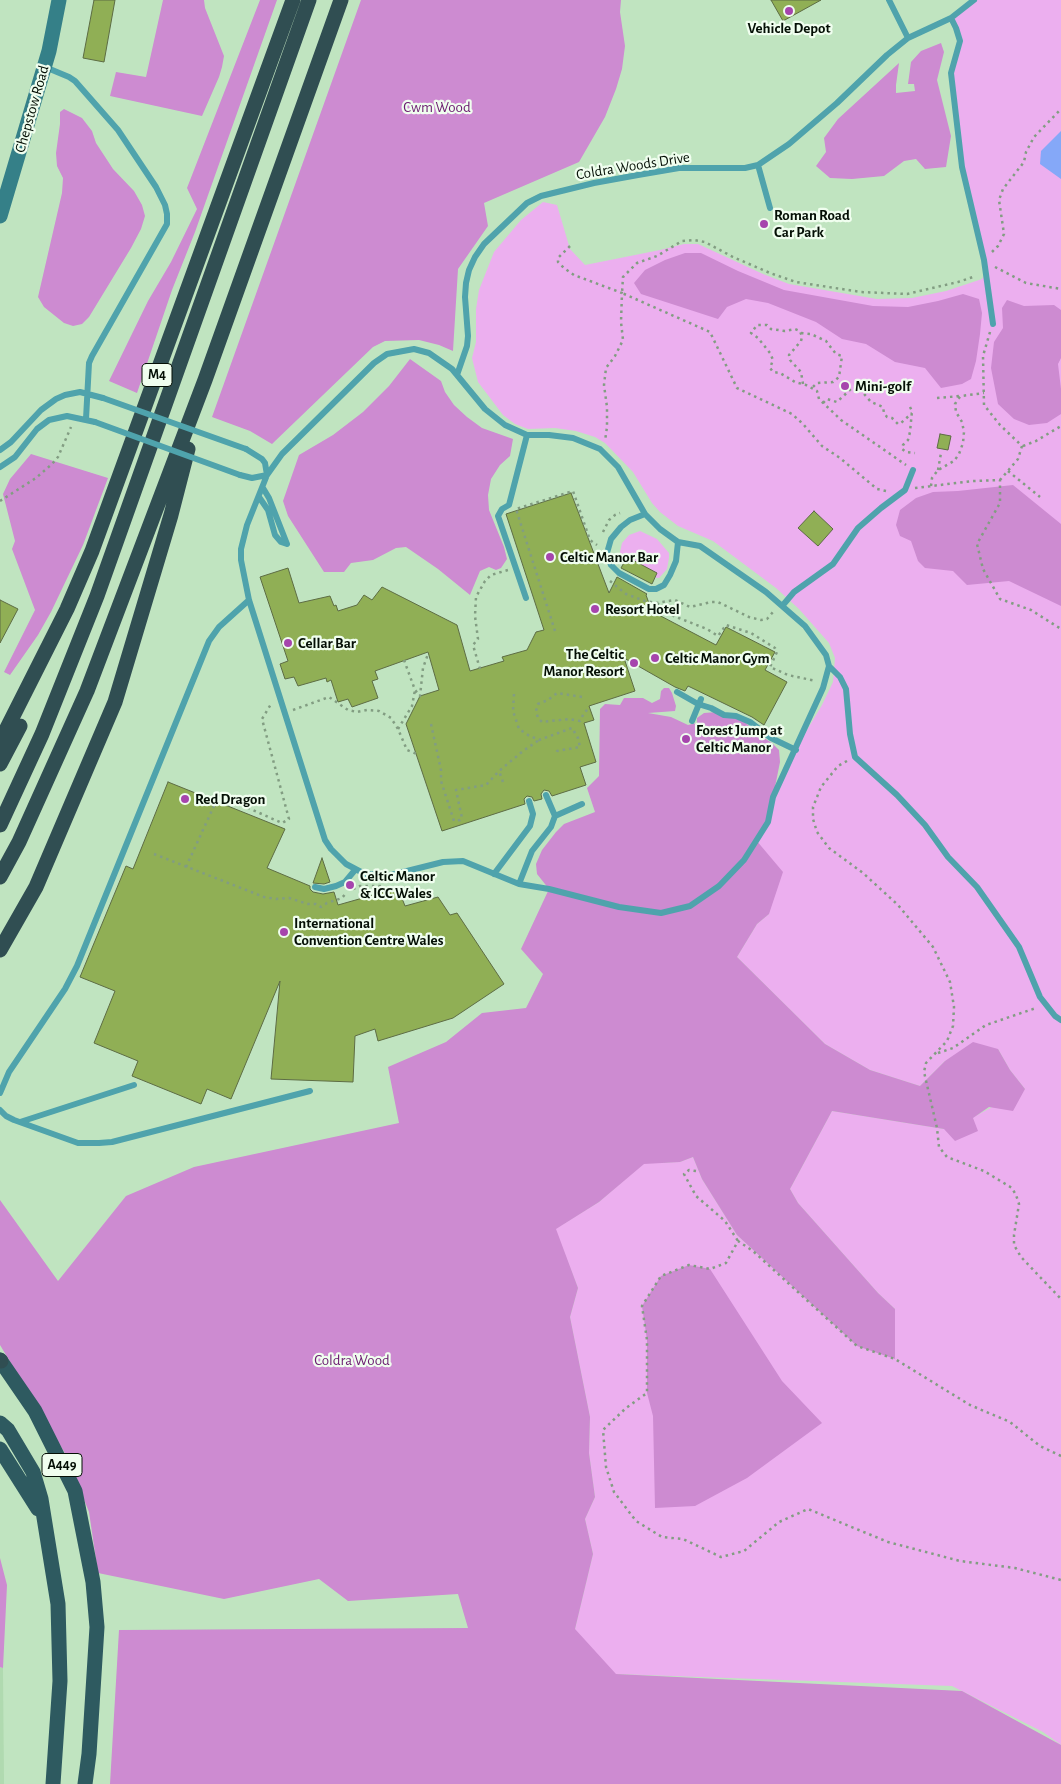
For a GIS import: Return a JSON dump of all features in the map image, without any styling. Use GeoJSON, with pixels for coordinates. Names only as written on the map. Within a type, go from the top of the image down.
{"type":"FeatureCollection","features":[{"type":"Feature","properties":{"kind":"highway","name":"M4"},"geometry":{"type":"LineString","coordinates":[[0,742],[67,609],[92,551],[293,0]]}},
{"type":"Feature","properties":{"kind":"highway","name":"M4"},"geometry":{"type":"LineString","coordinates":[[0,825],[46,725],[97,596],[309,0]]}},
{"type":"Feature","properties":{"kind":"highway"},"geometry":{"type":"LineString","coordinates":[[0,877],[19,842],[87,691],[205,380],[341,0]]}},
{"type":"Feature","properties":{"kind":"highway"},"geometry":{"type":"LineString","coordinates":[[0,950],[36,887],[115,702],[171,515],[205,380]]}},
{"type":"Feature","properties":{"kind":"highway","name":"M4"},"geometry":{"type":"LineString","coordinates":[[0,764],[54,658],[144,466]]}},
{"type":"Feature","properties":{"kind":"highway","name":"A449"},"geometry":{"type":"LineString","coordinates":[[0,1360],[35,1411],[75,1490],[93,1582],[96,1627],[89,1754],[84,1784]]}},
{"type":"Feature","properties":{"kind":"highway","name":"A449"},"geometry":{"type":"LineString","coordinates":[[0,1423],[8,1430],[33,1472],[41,1500],[58,1604],[60,1681],[52,1784]]}},
{"type":"Feature","properties":{"kind":"highway","name":"A449"},"geometry":{"type":"LineString","coordinates":[[0,1449],[44,1519]]}},
{"type":"Feature","properties":{"kind":"main road","name":"Chepstow Road"},"geometry":{"type":"LineString","coordinates":[[0,216],[49,51],[59,0]]}},
{"type":"Feature","properties":{"kind":"lane"},"geometry":{"type":"LineString","coordinates":[[889,0],[908,38]]}},
{"type":"Feature","properties":{"kind":"lane","name":"Coldra Woods Drive"},"geometry":{"type":"LineString","coordinates":[[457,375],[467,346],[465,297],[469,270],[475,256],[484,244],[528,203],[541,196],[594,183],[679,168],[745,168],[758,165],[789,144],[908,38],[951,18],[974,0]]}},
{"type":"Feature","properties":{"kind":"lane"},"geometry":{"type":"LineString","coordinates":[[951,18],[960,41],[951,73],[962,167],[984,260],[993,324]]}},
{"type":"Feature","properties":{"kind":"lane"},"geometry":{"type":"LineString","coordinates":[[43,66],[75,81],[118,130],[156,187],[168,214],[167,224],[89,363],[86,419]]}},
{"type":"Feature","properties":{"kind":"lane"},"geometry":{"type":"LineString","coordinates":[[758,165],[770,208]]}},
{"type":"Feature","properties":{"kind":"lane"},"geometry":{"type":"LineString","coordinates":[[829,666],[796,750],[773,797],[768,822],[744,860],[719,886],[690,906],[660,913],[619,907],[550,889],[519,884],[470,864],[455,861],[443,862],[391,875],[365,874],[355,870],[338,857],[325,840],[249,600],[241,560],[241,549],[247,525],[262,488],[282,454],[374,363],[387,354],[400,350],[422,350],[438,358],[457,375],[485,410],[514,431],[527,436],[549,435],[573,438],[600,449],[618,467],[645,514],[660,529],[678,542],[700,546],[781,604],[805,626],[826,655],[829,666],[840,677],[846,689],[850,734],[855,756],[875,777],[897,795],[925,825],[948,857],[977,887],[1019,947],[1040,997],[1055,1016],[1061,1020]]}},
{"type":"Feature","properties":{"kind":"lane"},"geometry":{"type":"LineString","coordinates":[[0,450],[11,442],[41,410],[56,399],[73,393],[88,393],[246,449],[262,459],[268,475]]}},
{"type":"Feature","properties":{"kind":"lane"},"geometry":{"type":"LineString","coordinates":[[0,467],[14,458],[46,422],[54,418],[72,416],[95,422],[240,475],[252,478],[268,475]]}},
{"type":"Feature","properties":{"kind":"lane"},"geometry":{"type":"LineString","coordinates":[[526,598],[498,516],[502,509],[509,505],[527,436]]}},
{"type":"Feature","properties":{"kind":"lane"},"geometry":{"type":"LineString","coordinates":[[781,604],[794,592],[833,564],[858,528],[905,490],[913,470]]}},
{"type":"Feature","properties":{"kind":"lane"},"geometry":{"type":"LineString","coordinates":[[259,497],[268,510],[275,535],[281,542],[287,544],[269,498],[262,488]]}},
{"type":"Feature","properties":{"kind":"lane"},"geometry":{"type":"LineString","coordinates":[[645,514],[630,520],[611,539],[607,553],[611,566],[619,573],[649,589],[656,590],[664,585],[670,575],[676,561],[678,542]]}},
{"type":"Feature","properties":{"kind":"lane"},"geometry":{"type":"LineString","coordinates":[[0,1093],[9,1072],[65,989],[77,966],[209,642],[219,627],[249,600]]}},
{"type":"Feature","properties":{"kind":"lane"},"geometry":{"type":"LineString","coordinates":[[677,692],[724,715],[736,716],[750,722],[777,742],[796,750]]}},
{"type":"Feature","properties":{"kind":"lane"},"geometry":{"type":"LineString","coordinates":[[692,721],[700,702]]}},
{"type":"Feature","properties":{"kind":"lane"},"geometry":{"type":"LineString","coordinates":[[519,884],[532,851],[551,827],[555,816],[546,795]]}},
{"type":"Feature","properties":{"kind":"lane"},"geometry":{"type":"LineString","coordinates":[[494,874],[530,826],[533,814],[528,801]]}},
{"type":"Feature","properties":{"kind":"lane"},"geometry":{"type":"LineString","coordinates":[[555,816],[582,804]]}},
{"type":"Feature","properties":{"kind":"lane"},"geometry":{"type":"LineString","coordinates":[[315,887],[324,889],[336,886],[345,882],[355,870]]}},
{"type":"Feature","properties":{"kind":"lane"},"geometry":{"type":"LineString","coordinates":[[20,1122],[134,1085]]}},
{"type":"Feature","properties":{"kind":"lane"},"geometry":{"type":"LineString","coordinates":[[0,1110],[6,1116],[20,1122],[78,1143],[112,1142],[310,1091]]}},
{"type":"Feature","properties":{"kind":"path"},"geometry":{"type":"LineString","coordinates":[[984,260],[998,246],[1004,234],[999,200],[1003,190],[1024,162],[1026,152],[1034,137],[1061,109]]}},
{"type":"Feature","properties":{"kind":"path"},"geometry":{"type":"LineString","coordinates":[[600,449],[605,443],[608,427],[604,385],[606,368],[623,340],[623,277],[637,263],[657,256],[682,240],[705,242],[733,258],[796,282],[861,292],[907,294],[958,282],[986,273],[992,266],[1026,282],[1061,289]]}},
{"type":"Feature","properties":{"kind":"path"},"geometry":{"type":"LineString","coordinates":[[570,246],[558,258],[558,262],[564,268],[574,275],[622,293],[710,332],[738,388],[792,414],[822,446],[840,458],[877,489],[891,492],[896,496]]}},
{"type":"Feature","properties":{"kind":"path"},"geometry":{"type":"LineString","coordinates":[[993,324],[983,356],[984,405],[1000,425],[1022,446]]}},
{"type":"Feature","properties":{"kind":"path"},"geometry":{"type":"LineString","coordinates":[[803,384],[801,372],[790,360],[789,355],[801,341],[802,337],[800,334],[795,329],[785,331],[771,329],[768,325],[757,325],[751,334],[758,338],[770,353],[774,360],[770,368],[773,372],[780,373],[795,382],[817,391],[818,399],[841,420],[913,470]]}},
{"type":"Feature","properties":{"kind":"path"},"geometry":{"type":"LineString","coordinates":[[800,334],[811,334],[826,341],[836,354],[842,356],[839,377],[833,382],[817,383],[812,388]]}},
{"type":"Feature","properties":{"kind":"path"},"geometry":{"type":"LineString","coordinates":[[823,403],[827,399],[837,402],[853,387],[858,388],[871,402],[883,407],[887,417],[892,418],[898,424],[912,414]]}},
{"type":"Feature","properties":{"kind":"path"},"geometry":{"type":"LineString","coordinates":[[937,398],[984,394]]}},
{"type":"Feature","properties":{"kind":"path"},"geometry":{"type":"LineString","coordinates":[[931,486],[932,478],[938,470],[954,461],[963,443],[964,432],[962,422],[956,412],[955,404],[961,396]]}},
{"type":"Feature","properties":{"kind":"path"},"geometry":{"type":"LineString","coordinates":[[910,407],[912,414],[908,440],[902,449],[906,452],[914,453]]}},
{"type":"Feature","properties":{"kind":"path"},"geometry":{"type":"LineString","coordinates":[[0,501],[36,478],[58,457],[71,429],[72,416]]}},
{"type":"Feature","properties":{"kind":"path"},"geometry":{"type":"LineString","coordinates":[[1022,446],[1036,441],[1061,426]]}},
{"type":"Feature","properties":{"kind":"path"},"geometry":{"type":"LineString","coordinates":[[1022,446],[1018,460],[1000,480],[1000,503],[977,544],[984,568],[1000,599],[1031,610],[1061,629]]}},
{"type":"Feature","properties":{"kind":"path"},"geometry":{"type":"LineString","coordinates":[[938,470],[941,453]]}},
{"type":"Feature","properties":{"kind":"path"},"geometry":{"type":"LineString","coordinates":[[1008,471],[1040,497]]}},
{"type":"Feature","properties":{"kind":"path"},"geometry":{"type":"LineString","coordinates":[[905,490],[1000,480]]}},
{"type":"Feature","properties":{"kind":"path"},"geometry":{"type":"LineString","coordinates":[[555,631],[516,509],[573,491],[590,540],[597,545],[600,540]]}},
{"type":"Feature","properties":{"kind":"path"},"geometry":{"type":"LineString","coordinates":[[602,536],[610,520],[615,515],[623,513]]}},
{"type":"Feature","properties":{"kind":"path"},"geometry":{"type":"LineString","coordinates":[[480,668],[473,644],[478,639],[475,616],[476,597],[485,580],[491,575],[516,566]]}},
{"type":"Feature","properties":{"kind":"path"},"geometry":{"type":"LineString","coordinates":[[608,578],[626,594],[645,601],[656,603],[675,600],[690,607],[718,602],[749,617],[761,620],[767,619],[781,604]]}},
{"type":"Feature","properties":{"kind":"path"},"geometry":{"type":"LineString","coordinates":[[656,603],[671,615],[707,629],[718,636],[726,624],[751,633],[769,644],[777,652],[770,667],[803,679],[824,681]]}},
{"type":"Feature","properties":{"kind":"path"},"geometry":{"type":"LineString","coordinates":[[404,660],[415,690],[420,696],[423,668],[428,654]]}},
{"type":"Feature","properties":{"kind":"path"},"geometry":{"type":"LineString","coordinates":[[398,729],[412,706],[415,690]]}},
{"type":"Feature","properties":{"kind":"path"},"geometry":{"type":"LineString","coordinates":[[186,867],[219,795],[282,823],[289,819],[262,719],[278,692]]}},
{"type":"Feature","properties":{"kind":"path"},"geometry":{"type":"LineString","coordinates":[[582,697],[557,692],[548,700],[538,704],[536,711],[538,718],[542,722],[569,719],[580,721],[590,707]]}},
{"type":"Feature","properties":{"kind":"path"},"geometry":{"type":"LineString","coordinates":[[514,694],[513,711],[519,729],[539,740]]}},
{"type":"Feature","properties":{"kind":"path"},"geometry":{"type":"LineString","coordinates":[[284,713],[329,697],[348,710],[357,712],[379,710],[390,718],[398,729],[407,750],[417,754]]}},
{"type":"Feature","properties":{"kind":"path"},"geometry":{"type":"LineString","coordinates":[[431,724],[441,770],[441,781],[454,821],[462,818],[456,790],[486,785],[499,771],[539,740],[572,728],[578,738],[580,747],[557,751],[557,754]]}},
{"type":"Feature","properties":{"kind":"path"},"geometry":{"type":"LineString","coordinates":[[855,756],[838,766],[821,787],[813,807],[813,818],[817,832],[829,848],[862,873],[898,905],[933,947],[950,982],[954,1007],[953,1026],[947,1041],[926,1063],[924,1072],[937,1128],[939,1147],[947,1157],[984,1171],[1012,1188],[1019,1204],[1014,1244],[1021,1257],[1061,1300]]}},
{"type":"Feature","properties":{"kind":"path"},"geometry":{"type":"LineString","coordinates":[[499,771],[503,782]]}},
{"type":"Feature","properties":{"kind":"path"},"geometry":{"type":"LineString","coordinates":[[937,1053],[953,1048],[986,1025],[1036,1009],[1040,997]]}},
{"type":"Feature","properties":{"kind":"path"},"geometry":{"type":"LineString","coordinates":[[696,1171],[690,1170],[684,1174],[696,1196],[725,1221],[738,1240],[753,1251],[857,1346],[895,1359],[970,1405],[1010,1422],[1040,1446],[1061,1456]]}},
{"type":"Feature","properties":{"kind":"path"},"geometry":{"type":"LineString","coordinates":[[738,1240],[726,1263],[710,1269],[688,1265],[661,1276],[642,1306],[647,1340],[646,1393],[626,1408],[603,1430],[606,1467],[614,1492],[636,1521],[662,1537],[683,1539],[721,1557],[744,1551],[779,1522],[808,1509],[888,1542],[960,1561],[1015,1568],[1061,1580]]}},
{"type":"Feature","properties":{"kind":"shaded area"},"geometry":{"type":"Polygon","coordinates":[[[974,0],[1061,0],[1061,1745],[1043,1732],[952,1686],[589,1673],[575,1629],[593,1554],[585,1519],[595,1497],[589,1453],[590,1417],[570,1317],[578,1288],[555,1229],[599,1202],[644,1163],[680,1162],[693,1157],[702,1179],[737,1235],[857,1346],[895,1309],[878,1293],[798,1203],[790,1189],[832,1111],[944,1129],[972,1118],[1025,1089],[1010,1070],[998,1049],[945,1061],[920,1086],[870,1070],[825,1044],[737,957],[757,924],[769,914],[756,840],[773,797],[798,745],[822,705],[833,682],[835,658],[829,643],[799,609],[776,588],[713,541],[678,526],[660,512],[652,503],[633,472],[605,443],[595,437],[576,431],[555,428],[528,429],[515,424],[503,415],[478,382],[472,358],[476,342],[476,309],[479,290],[494,252],[521,220],[543,202],[557,205],[570,249],[585,265],[684,244],[698,244],[789,284],[877,299],[912,298],[946,291],[982,279],[986,273],[962,167],[951,73],[960,41],[951,18],[974,0]]]}},
{"type":"Feature","properties":{"kind":"shaded area"},"geometry":{"type":"Polygon","coordinates":[[[640,531],[657,539],[669,553],[667,569],[659,578],[651,577],[621,560],[622,543],[629,535],[640,531]]]}},
{"type":"Feature","properties":{"kind":"shaded area"},"geometry":{"type":"Polygon","coordinates":[[[0,1667],[3,1668],[4,1784],[0,1784],[0,1667]]]}},
{"type":"Feature","properties":{"kind":"green space"},"geometry":{"type":"Polygon","coordinates":[[[163,0],[204,0],[205,8],[224,56],[219,77],[202,116],[110,96],[116,72],[146,77],[163,0]]]}},
{"type":"Feature","properties":{"kind":"green space"},"geometry":{"type":"Polygon","coordinates":[[[260,0],[277,0],[195,232],[172,290],[137,393],[109,381],[148,301],[171,262],[197,209],[187,188],[260,0]]]}},
{"type":"Feature","properties":{"kind":"green space","name":"Cwm Wood"},"geometry":{"type":"Polygon","coordinates":[[[361,0],[621,0],[620,12],[625,46],[622,69],[605,117],[579,162],[484,203],[488,226],[458,269],[453,351],[419,340],[385,341],[373,347],[272,444],[250,431],[212,417],[361,0]]]}},
{"type":"Feature","properties":{"kind":"green space"},"geometry":{"type":"Polygon","coordinates":[[[941,43],[944,52],[937,80],[951,136],[946,167],[925,169],[916,159],[904,161],[884,176],[852,179],[830,178],[816,166],[826,152],[824,138],[838,119],[899,63],[896,93],[915,91],[914,84],[908,84],[911,62],[921,51],[941,43]]]}},
{"type":"Feature","properties":{"kind":"green space"},"geometry":{"type":"Polygon","coordinates":[[[64,109],[82,118],[92,131],[96,143],[113,169],[134,191],[142,205],[145,216],[141,229],[131,248],[89,317],[82,324],[73,326],[64,323],[44,307],[38,297],[62,193],[63,178],[57,166],[56,153],[60,112],[64,109]]]}},
{"type":"Feature","properties":{"kind":"green space"},"geometry":{"type":"Polygon","coordinates":[[[685,253],[701,253],[784,290],[873,306],[908,307],[963,294],[979,299],[982,313],[980,334],[971,379],[962,384],[941,388],[925,368],[895,362],[866,344],[842,339],[816,322],[768,303],[746,299],[727,307],[718,319],[641,294],[634,283],[645,270],[685,253]]]}},
{"type":"Feature","properties":{"kind":"green space"},"geometry":{"type":"Polygon","coordinates":[[[1007,300],[1024,306],[1054,305],[1061,310],[1061,358],[1058,364],[1061,414],[1047,423],[1029,425],[1014,419],[998,404],[991,368],[994,342],[1003,328],[1002,308],[1007,300]]]}},
{"type":"Feature","properties":{"kind":"green space"},"geometry":{"type":"Polygon","coordinates":[[[410,359],[441,381],[445,392],[454,405],[467,417],[482,428],[513,439],[510,456],[500,465],[491,479],[488,495],[489,510],[507,559],[501,568],[496,570],[489,567],[480,571],[470,595],[438,569],[406,547],[396,548],[373,560],[351,563],[344,572],[324,572],[288,516],[283,501],[299,455],[333,435],[363,412],[389,386],[410,359]]]}},
{"type":"Feature","properties":{"kind":"green space"},"geometry":{"type":"Polygon","coordinates":[[[31,454],[108,478],[83,545],[51,612],[38,635],[10,675],[4,672],[35,610],[12,549],[15,541],[3,494],[10,479],[31,454]]]}},
{"type":"Feature","properties":{"kind":"green space"},"geometry":{"type":"Polygon","coordinates":[[[1013,485],[1061,524],[1061,606],[1009,581],[967,585],[953,571],[925,568],[918,561],[911,541],[900,536],[896,525],[900,510],[916,498],[933,492],[1013,485]]]}},
{"type":"Feature","properties":{"kind":"green space","name":"Coldra Wood"},"geometry":{"type":"Polygon","coordinates":[[[664,688],[669,688],[672,693],[676,706],[675,711],[648,713],[671,717],[688,725],[697,723],[697,718],[704,713],[717,712],[743,720],[756,733],[779,750],[780,762],[768,822],[756,840],[783,872],[769,914],[757,924],[737,957],[825,1044],[870,1070],[920,1086],[945,1061],[973,1042],[998,1049],[1010,1070],[1025,1089],[1013,1111],[989,1107],[973,1118],[978,1131],[955,1141],[944,1129],[832,1111],[790,1189],[798,1203],[878,1293],[895,1309],[895,1359],[857,1346],[737,1235],[702,1179],[693,1157],[680,1162],[644,1164],[599,1202],[556,1229],[578,1288],[570,1317],[590,1417],[589,1453],[595,1497],[585,1519],[593,1554],[575,1629],[616,1674],[962,1691],[1061,1745],[1061,1784],[110,1784],[119,1630],[468,1628],[458,1594],[348,1601],[319,1579],[224,1599],[98,1573],[89,1512],[66,1455],[0,1345],[0,1200],[58,1281],[126,1196],[194,1167],[399,1123],[388,1067],[446,1042],[482,1013],[526,1008],[543,974],[521,949],[549,889],[537,874],[536,864],[542,850],[564,824],[595,812],[587,788],[599,776],[600,709],[605,704],[620,705],[624,698],[643,698],[652,703],[660,699],[661,691],[664,688]]]}},
{"type":"Feature","properties":{"kind":"green space"},"geometry":{"type":"Polygon","coordinates":[[[689,1265],[710,1269],[782,1381],[822,1423],[747,1478],[695,1506],[655,1508],[653,1416],[647,1393],[647,1340],[642,1306],[661,1276],[689,1265]]]}},
{"type":"Feature","properties":{"kind":"green space"},"geometry":{"type":"Polygon","coordinates":[[[0,1558],[7,1585],[3,1668],[0,1667],[0,1558]]]}},
{"type":"Feature","properties":{"kind":"water"},"geometry":{"type":"Polygon","coordinates":[[[1061,131],[1061,179],[1040,164],[1041,151],[1061,131]]]}},
{"type":"Feature","properties":{"kind":"building"},"geometry":{"type":"Polygon","coordinates":[[[94,0],[115,0],[104,62],[83,58],[94,0]]]}},
{"type":"Feature","properties":{"kind":"building","name":"Vehicle Depot"},"geometry":{"type":"Polygon","coordinates":[[[771,0],[821,0],[783,21],[771,0]]]}},
{"type":"Feature","properties":{"kind":"building"},"geometry":{"type":"Polygon","coordinates":[[[940,434],[951,436],[948,450],[937,448],[940,434]]]}},
{"type":"Feature","properties":{"kind":"building","name":"The Celtic Manor Resort"},"geometry":{"type":"Polygon","coordinates":[[[571,493],[609,593],[617,577],[647,594],[650,606],[655,613],[716,645],[726,627],[775,652],[765,670],[787,682],[764,725],[752,717],[688,686],[685,691],[675,687],[624,658],[635,691],[589,706],[594,720],[584,723],[596,762],[580,767],[586,785],[552,796],[549,791],[544,790],[541,794],[542,799],[534,801],[532,797],[527,796],[524,799],[525,804],[442,831],[406,724],[420,696],[439,690],[428,652],[375,671],[378,679],[372,681],[378,698],[352,707],[348,699],[338,702],[331,680],[327,682],[326,678],[298,686],[294,677],[285,679],[280,664],[288,661],[260,577],[288,568],[299,603],[330,596],[338,611],[357,605],[364,595],[372,600],[382,587],[457,625],[470,671],[504,661],[502,657],[527,650],[536,632],[544,630],[506,514],[571,493]]]}},
{"type":"Feature","properties":{"kind":"building"},"geometry":{"type":"Polygon","coordinates":[[[814,511],[833,529],[818,546],[798,528],[814,511]]]}},
{"type":"Feature","properties":{"kind":"building"},"geometry":{"type":"Polygon","coordinates":[[[627,557],[657,573],[652,584],[621,568],[627,557]]]}},
{"type":"Feature","properties":{"kind":"building"},"geometry":{"type":"Polygon","coordinates":[[[0,600],[18,609],[0,643],[0,600]]]}},
{"type":"Feature","properties":{"kind":"building","name":"International Convention Centre Wales"},"geometry":{"type":"Polygon","coordinates":[[[168,782],[285,829],[267,868],[310,886],[313,892],[323,894],[334,892],[338,905],[398,888],[405,906],[438,897],[450,915],[457,913],[504,984],[453,1018],[378,1041],[375,1029],[355,1036],[353,1082],[271,1079],[280,981],[231,1099],[207,1089],[201,1104],[132,1076],[138,1061],[94,1043],[115,991],[80,977],[126,866],[133,869],[168,782]]]}},
{"type":"Feature","properties":{"kind":"building"},"geometry":{"type":"Polygon","coordinates":[[[322,858],[330,882],[324,884],[313,883],[322,858]]]}},
{"type":"Feature","properties":{"kind":"place","name":"Vehicle Depot"},"geometry":{"type":"Point","coordinates":[789,11]}},
{"type":"Feature","properties":{"kind":"place","name":"Roman Road Car Park"},"geometry":{"type":"Point","coordinates":[764,224]}},
{"type":"Feature","properties":{"kind":"place","name":"Mini-golf"},"geometry":{"type":"Point","coordinates":[845,386]}},
{"type":"Feature","properties":{"kind":"place","name":"Celtic Manor Bar"},"geometry":{"type":"Point","coordinates":[550,557]}},
{"type":"Feature","properties":{"kind":"place","name":"Resort Hotel"},"geometry":{"type":"Point","coordinates":[595,609]}},
{"type":"Feature","properties":{"kind":"place","name":"Cellar Bar"},"geometry":{"type":"Point","coordinates":[288,643]}},
{"type":"Feature","properties":{"kind":"place","name":"Celtic Manor Gym"},"geometry":{"type":"Point","coordinates":[655,658]}},
{"type":"Feature","properties":{"kind":"place","name":"The Celtic Manor Resort"},"geometry":{"type":"Point","coordinates":[634,663]}},
{"type":"Feature","properties":{"kind":"place","name":"Forest Jump at Celtic Manor"},"geometry":{"type":"Point","coordinates":[686,739]}},
{"type":"Feature","properties":{"kind":"place","name":"Red Dragon"},"geometry":{"type":"Point","coordinates":[185,799]}},
{"type":"Feature","properties":{"kind":"place","name":"Celtic Manor & ICC Wales"},"geometry":{"type":"Point","coordinates":[350,885]}},
{"type":"Feature","properties":{"kind":"place","name":"International Convention Centre Wales"},"geometry":{"type":"Point","coordinates":[284,932]}}]}
